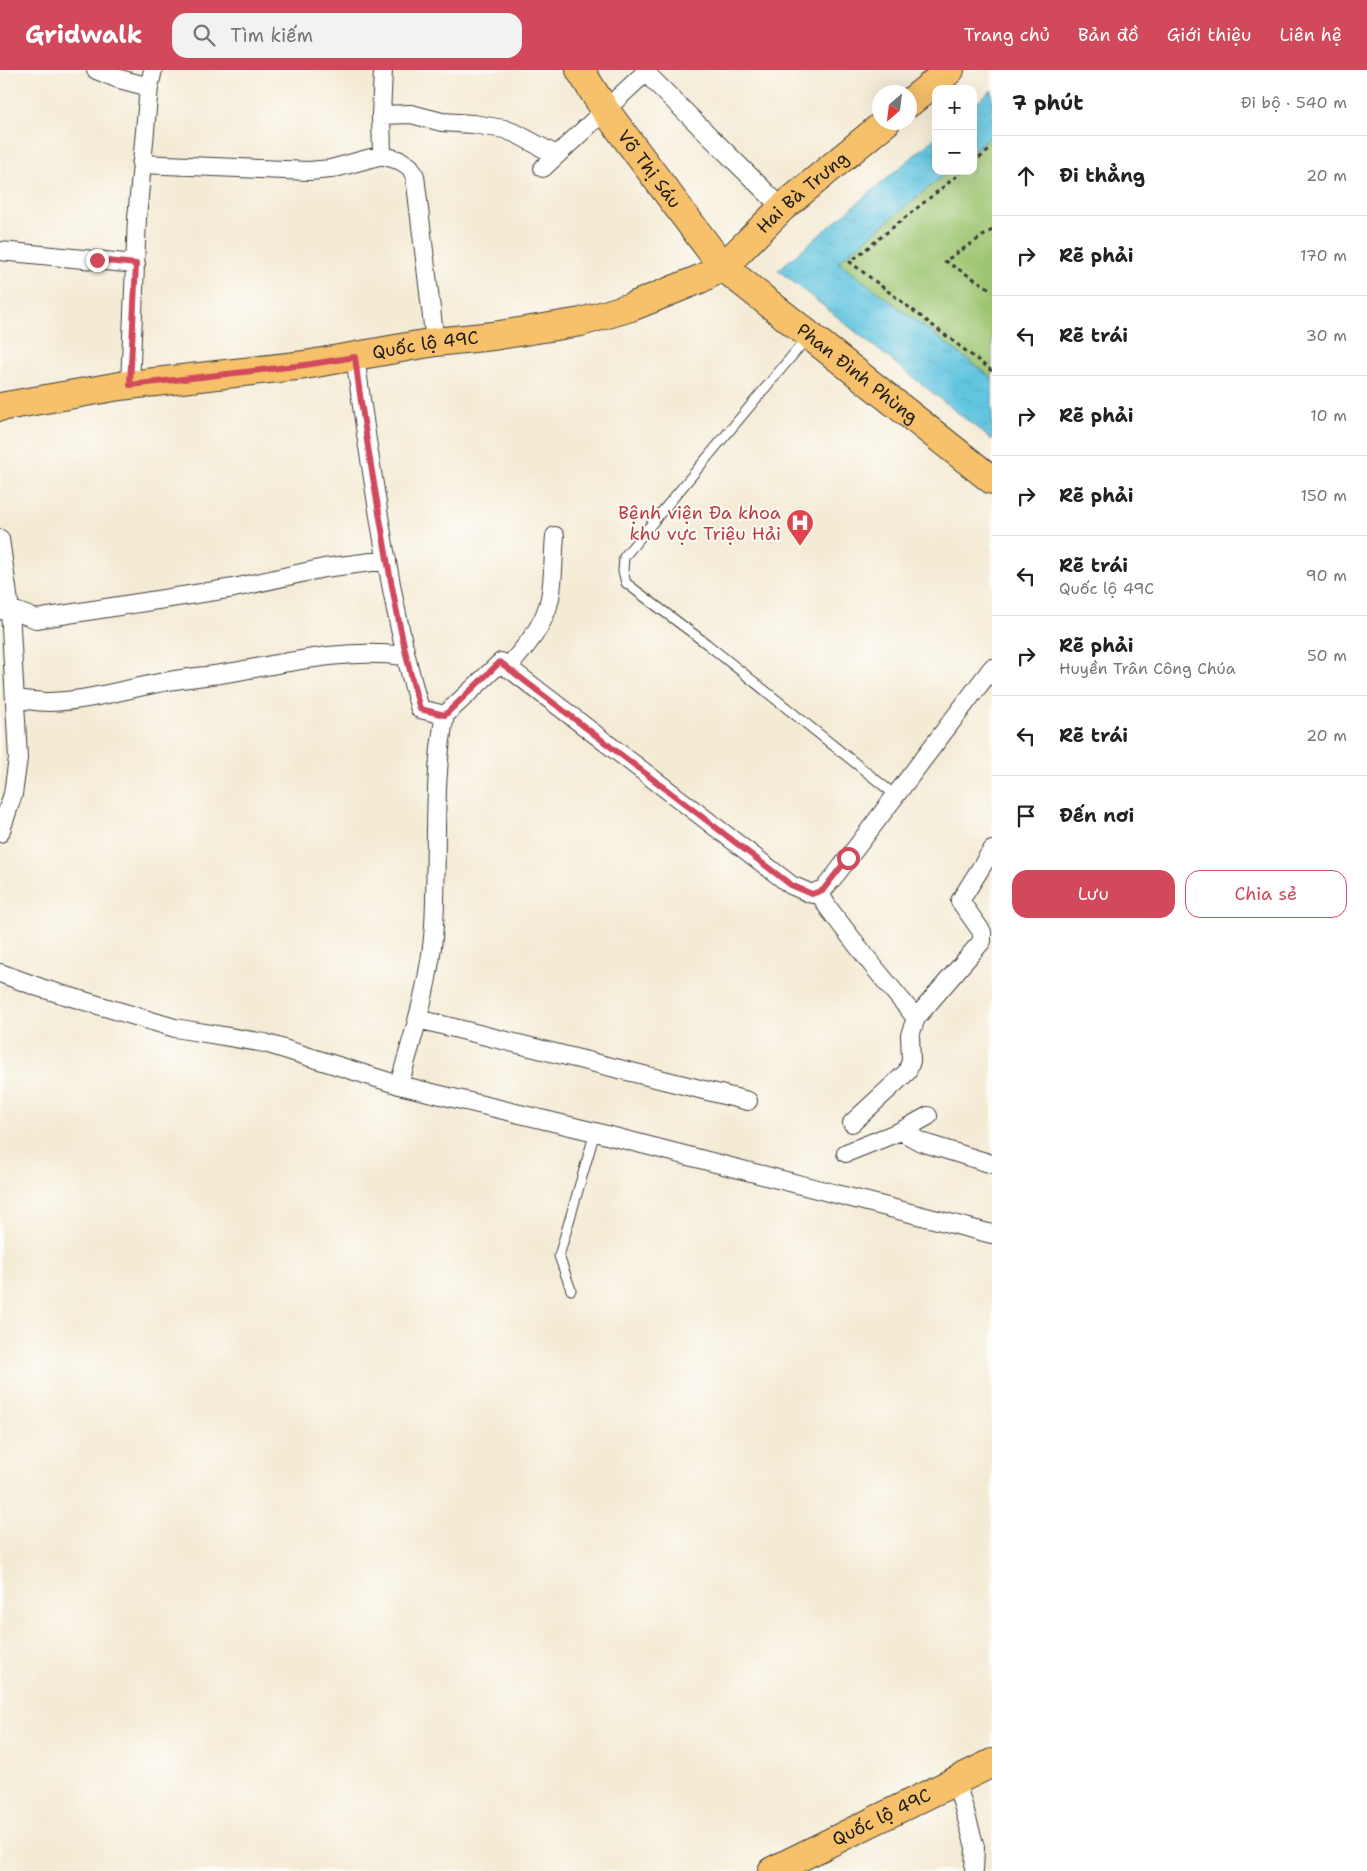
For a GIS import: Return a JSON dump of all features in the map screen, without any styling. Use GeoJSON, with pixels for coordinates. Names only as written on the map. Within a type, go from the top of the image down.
{"type":"FeatureCollection","features":[{"type":"Feature","properties":{"kind":"main road","name":"Võ Thị Sáu"},"geometry":{"type":"LineString","coordinates":[[580,70],[604,110],[723,267]]}},
{"type":"Feature","properties":{"kind":"main road"},"geometry":{"type":"LineString","coordinates":[[917,97],[950,70]]}},
{"type":"Feature","properties":{"kind":"main road","name":"Hai Bà Trưng"},"geometry":{"type":"LineString","coordinates":[[723,267],[782,208],[876,130]]}},
{"type":"Feature","properties":{"kind":"main road","name":"Phan Đình Phùng"},"geometry":{"type":"LineString","coordinates":[[723,267],[992,480]]}},
{"type":"Feature","properties":{"kind":"main road","name":"Quốc lộ 49C"},"geometry":{"type":"LineString","coordinates":[[0,407],[130,385],[305,365],[434,342],[493,336],[581,322],[667,293],[723,267]]}},
{"type":"Feature","properties":{"kind":"main road","name":"Quốc lộ 49C"},"geometry":{"type":"LineString","coordinates":[[772,1871],[992,1763]]}},
{"type":"Feature","properties":{"kind":"street"},"geometry":{"type":"LineString","coordinates":[[96,70],[116,78],[151,78],[137,218],[130,385]]}},
{"type":"Feature","properties":{"kind":"street"},"geometry":{"type":"LineString","coordinates":[[382,155],[383,70]]}},
{"type":"Feature","properties":{"kind":"street"},"geometry":{"type":"LineString","coordinates":[[543,168],[647,71],[782,208]]}},
{"type":"Feature","properties":{"kind":"street"},"geometry":{"type":"LineString","coordinates":[[381,115],[410,114],[442,122],[504,129],[556,155]]}},
{"type":"Feature","properties":{"kind":"street"},"geometry":{"type":"LineString","coordinates":[[141,164],[309,171],[331,169],[382,155],[401,161],[410,167],[415,176],[434,342]]}},
{"type":"Feature","properties":{"kind":"street"},"geometry":{"type":"LineString","coordinates":[[0,251],[136,264]]}},
{"type":"Feature","properties":{"kind":"street"},"geometry":{"type":"LineString","coordinates":[[355,357],[387,560],[405,656],[420,709],[445,715]]}},
{"type":"Feature","properties":{"kind":"street"},"geometry":{"type":"LineString","coordinates":[[508,668],[527,646],[542,619],[550,599],[555,536]]}},
{"type":"Feature","properties":{"kind":"street"},"geometry":{"type":"LineString","coordinates":[[0,539],[5,610],[15,699],[18,758],[13,794],[0,833]]}},
{"type":"Feature","properties":{"kind":"street"},"geometry":{"type":"LineString","coordinates":[[5,610],[36,618],[234,588],[324,568],[387,560]]}},
{"type":"Feature","properties":{"kind":"street"},"geometry":{"type":"LineString","coordinates":[[15,699],[50,702],[97,696],[169,681],[230,673],[338,654],[382,653],[405,656]]}},
{"type":"Feature","properties":{"kind":"street"},"geometry":{"type":"LineString","coordinates":[[399,1085],[418,1019],[430,961],[434,925],[439,764],[441,734],[445,715],[500,662],[791,885],[812,894],[823,890],[837,873],[992,668]]}},
{"type":"Feature","properties":{"kind":"street"},"geometry":{"type":"LineString","coordinates":[[852,1123],[907,1072],[910,1067],[910,1035],[916,1018],[982,941],[982,932],[960,901],[992,850]]}},
{"type":"Feature","properties":{"kind":"street"},"geometry":{"type":"LineString","coordinates":[[818,891],[829,909],[916,1018]]}},
{"type":"Feature","properties":{"kind":"street"},"geometry":{"type":"LineString","coordinates":[[0,973],[41,988],[175,1028],[264,1043],[399,1085],[595,1132],[992,1234]]}},
{"type":"Feature","properties":{"kind":"street"},"geometry":{"type":"LineString","coordinates":[[418,1019],[748,1100]]}},
{"type":"Feature","properties":{"kind":"street"},"geometry":{"type":"LineString","coordinates":[[846,1153],[902,1131],[928,1116]]}},
{"type":"Feature","properties":{"kind":"street"},"geometry":{"type":"LineString","coordinates":[[902,1131],[920,1142],[992,1164]]}},
{"type":"Feature","properties":{"kind":"street"},"geometry":{"type":"LineString","coordinates":[[956,1781],[975,1847],[974,1871]]}},
{"type":"Feature","properties":{"kind":"lane"},"geometry":{"type":"LineString","coordinates":[[810,335],[624,557],[623,571],[626,583],[707,644],[896,796]]}},
{"type":"Feature","properties":{"kind":"lane"},"geometry":{"type":"LineString","coordinates":[[571,1290],[559,1256],[595,1132]]}},
{"type":"Feature","properties":{"kind":"path"},"geometry":{"type":"LineString","coordinates":[[977,160],[992,148]]}},
{"type":"Feature","properties":{"kind":"path"},"geometry":{"type":"LineString","coordinates":[[958,175],[850,262],[992,371]]}},
{"type":"Feature","properties":{"kind":"path"},"geometry":{"type":"LineString","coordinates":[[992,230],[945,261],[992,290]]}},
{"type":"Feature","properties":{"kind":"green space"},"geometry":{"type":"Polygon","coordinates":[[[992,136],[992,378],[838,262],[944,175],[977,175],[977,148],[992,136]]]}},
{"type":"Feature","properties":{"kind":"water"},"geometry":{"type":"Polygon","coordinates":[[[992,90],[992,136],[977,148],[977,130],[977,102],[992,90]]]}},
{"type":"Feature","properties":{"kind":"water"},"geometry":{"type":"Polygon","coordinates":[[[932,140],[932,175],[944,175],[838,262],[992,378],[992,440],[778,270],[932,140]]]}},
{"type":"Feature","properties":{"kind":"place","name":"Bệnh viện Đa khoa khu vực Triệu Hải"},"geometry":{"type":"Point","coordinates":[800,547]}},
{"type":"Feature","properties":{"kind":"route"},"geometry":{"type":"LineString","coordinates":[[97,260],[136,264],[130,385],[305,365],[355,357],[387,560],[408,669],[420,709],[445,715],[500,662],[791,885],[812,894],[823,890],[848,858]]}}]}
